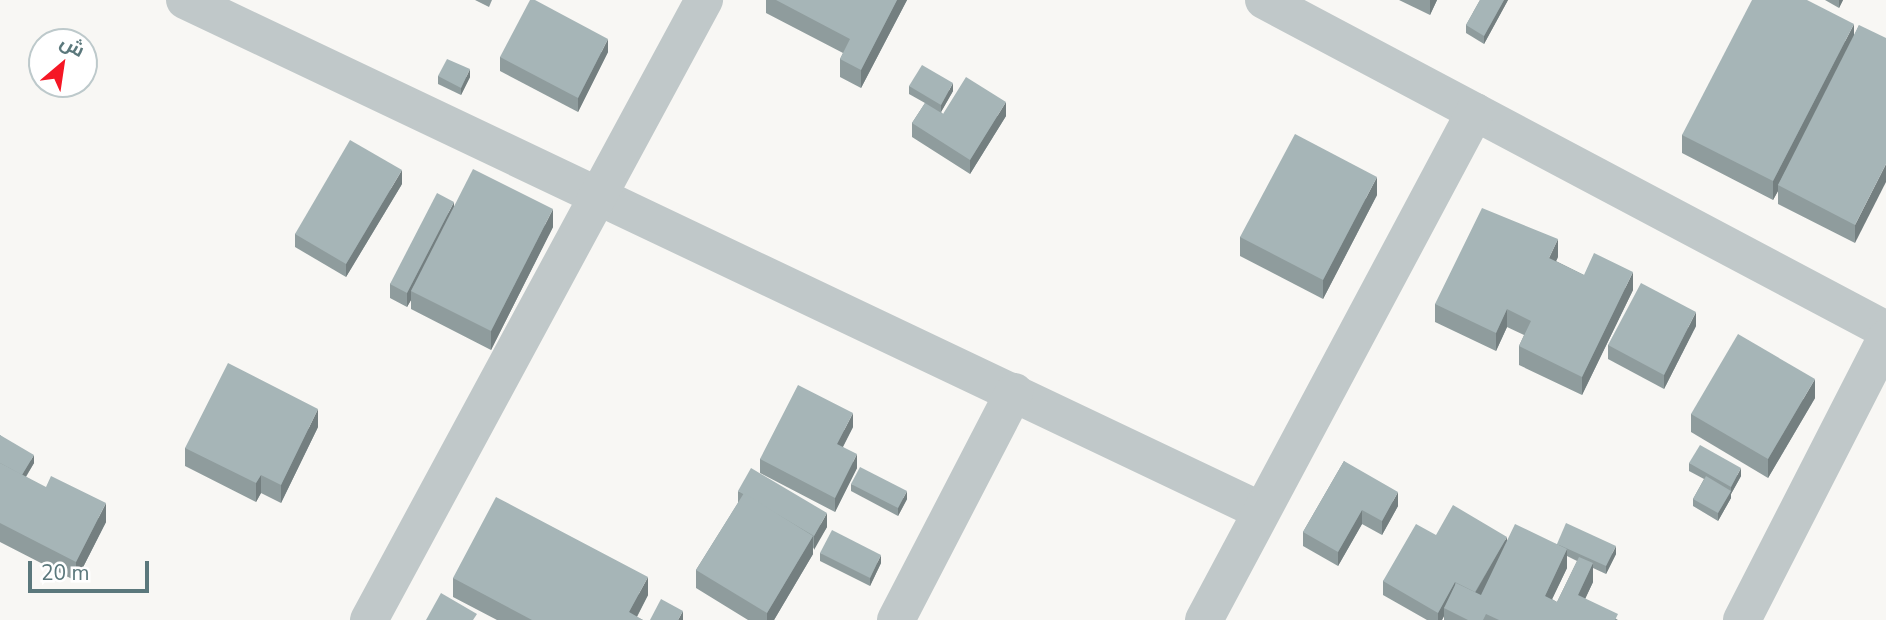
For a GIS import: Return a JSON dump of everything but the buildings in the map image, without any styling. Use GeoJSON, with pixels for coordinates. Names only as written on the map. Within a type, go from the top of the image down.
{"type":"FeatureCollection","features":[{"type":"Feature","properties":{"kind":"street"},"geometry":{"type":"LineString","coordinates":[[185,0],[1259,510]]}},
{"type":"Feature","properties":{"kind":"street"},"geometry":{"type":"LineString","coordinates":[[369,620],[602,197],[704,0]]}},
{"type":"Feature","properties":{"kind":"street"},"geometry":{"type":"LineString","coordinates":[[1264,0],[1886,330]]}},
{"type":"Feature","properties":{"kind":"street"},"geometry":{"type":"LineString","coordinates":[[1204,620],[1259,510],[1475,112]]}},
{"type":"Feature","properties":{"kind":"street"},"geometry":{"type":"LineString","coordinates":[[1742,620],[1886,339]]}},
{"type":"Feature","properties":{"kind":"street"},"geometry":{"type":"LineString","coordinates":[[897,620],[1014,392]]}}]}
